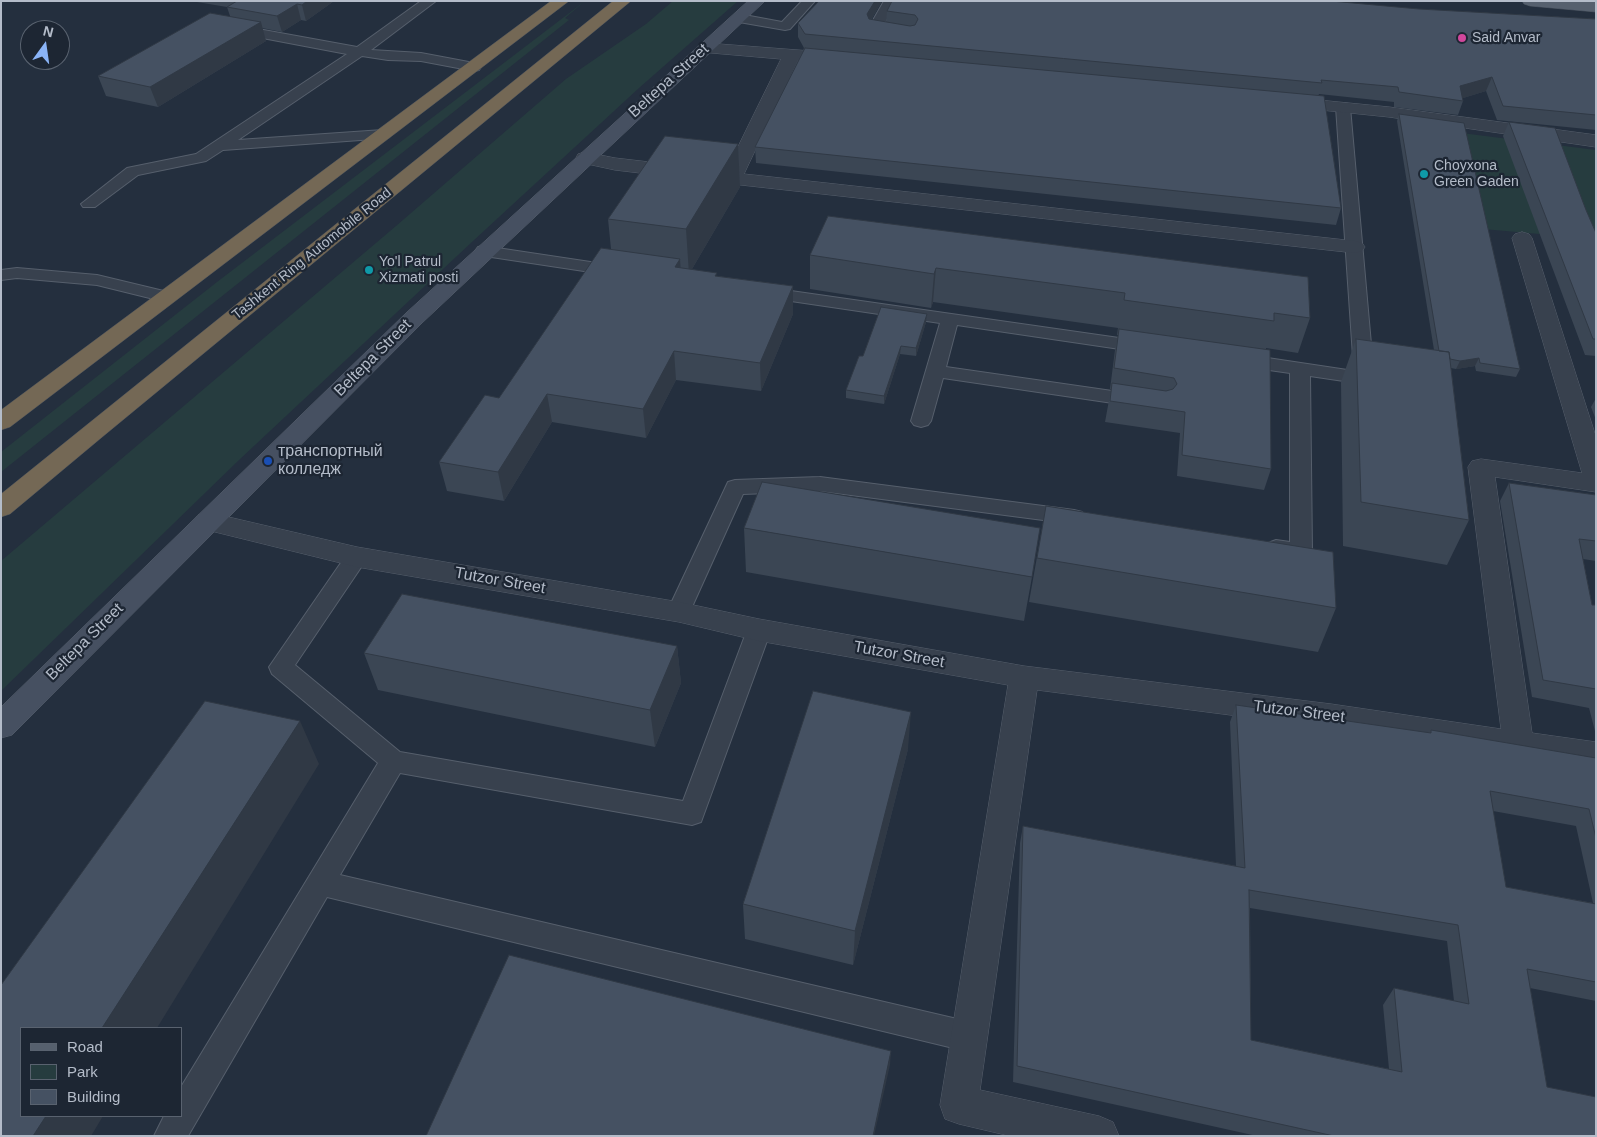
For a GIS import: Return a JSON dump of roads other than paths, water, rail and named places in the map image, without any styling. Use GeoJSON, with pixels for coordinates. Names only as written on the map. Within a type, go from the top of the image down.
{"type":"FeatureCollection","features":[{"type":"Feature","properties":{"kind":"highway"},"geometry":{"type":"LineString","coordinates":[[1,422],[561,1]]}},
{"type":"Feature","properties":{"kind":"highway","name":"Tashkent Ring Automobile Road"},"geometry":{"type":"LineString","coordinates":[[1,508],[107,419],[623,1]]}},
{"type":"Feature","properties":{"kind":"main road"},"geometry":{"type":"LineString","coordinates":[[1530,1],[1596,7]]}},
{"type":"Feature","properties":{"kind":"street","name":"Beltepa Street"},"geometry":{"type":"LineString","coordinates":[[1,726],[207,521],[484,251],[757,1]]}},
{"type":"Feature","properties":{"kind":"street"},"geometry":{"type":"LineString","coordinates":[[706,48],[851,60]]}},
{"type":"Feature","properties":{"kind":"street"},"geometry":{"type":"LineString","coordinates":[[732,178],[792,54]]}},
{"type":"Feature","properties":{"kind":"street"},"geometry":{"type":"LineString","coordinates":[[1274,100],[1343,107],[1596,141]]}},
{"type":"Feature","properties":{"kind":"street"},"geometry":{"type":"LineString","coordinates":[[585,158],[615,164],[732,178],[1355,247]]}},
{"type":"Feature","properties":{"kind":"street"},"geometry":{"type":"LineString","coordinates":[[1522,238],[1596,478]]}},
{"type":"Feature","properties":{"kind":"street"},"geometry":{"type":"LineString","coordinates":[[1518,742],[1481,467],[1596,484]]}},
{"type":"Feature","properties":{"kind":"street","name":"Tutzor Street"},"geometry":{"type":"LineString","coordinates":[[207,521],[357,557],[679,612],[759,630],[1024,677],[1331,716],[1518,742],[1596,755]]}},
{"type":"Feature","properties":{"kind":"street"},"geometry":{"type":"LineString","coordinates":[[1024,677],[959,1105],[1099,1136]]}},
{"type":"Feature","properties":{"kind":"lane"},"geometry":{"type":"LineString","coordinates":[[89,204],[133,171],[200,158],[359,52],[430,1]]}},
{"type":"Feature","properties":{"kind":"lane"},"geometry":{"type":"LineString","coordinates":[[739,18],[785,26],[809,1]]}},
{"type":"Feature","properties":{"kind":"lane"},"geometry":{"type":"LineString","coordinates":[[891,1],[874,29],[909,34]]}},
{"type":"Feature","properties":{"kind":"lane"},"geometry":{"type":"LineString","coordinates":[[227,28],[359,52],[388,56],[420,57],[474,67]]}},
{"type":"Feature","properties":{"kind":"lane"},"geometry":{"type":"LineString","coordinates":[[1223,358],[1364,378],[1343,107]]}},
{"type":"Feature","properties":{"kind":"lane"},"geometry":{"type":"LineString","coordinates":[[219,146],[383,135]]}},
{"type":"Feature","properties":{"kind":"lane"},"geometry":{"type":"LineString","coordinates":[[484,251],[636,274]]}},
{"type":"Feature","properties":{"kind":"lane"},"geometry":{"type":"LineString","coordinates":[[1,275],[17,273],[98,280],[166,297]]}},
{"type":"Feature","properties":{"kind":"lane"},"geometry":{"type":"LineString","coordinates":[[744,289],[1165,350]]}},
{"type":"Feature","properties":{"kind":"lane"},"geometry":{"type":"LineString","coordinates":[[921,421],[950,319]]}},
{"type":"Feature","properties":{"kind":"lane"},"geometry":{"type":"LineString","coordinates":[[1254,545],[1301,552],[1300,369]]}},
{"type":"Feature","properties":{"kind":"lane"},"geometry":{"type":"LineString","coordinates":[[936,371],[1160,404]]}},
{"type":"Feature","properties":{"kind":"lane"},"geometry":{"type":"LineString","coordinates":[[679,612],[736,487],[820,484],[1091,520]]}},
{"type":"Feature","properties":{"kind":"lane"},"geometry":{"type":"LineString","coordinates":[[357,557],[281,667],[393,761],[692,814],[759,630]]}},
{"type":"Feature","properties":{"kind":"lane"},"geometry":{"type":"LineString","coordinates":[[182,1116],[393,761]]}},
{"type":"Feature","properties":{"kind":"lane"},"geometry":{"type":"LineString","coordinates":[[321,883],[970,1037]]}},
{"type":"Feature","properties":{"kind":"lane"},"geometry":{"type":"LineString","coordinates":[[170,1136],[181,1117]]}},
{"type":"Feature","properties":{"kind":"place","name":"Said Anvar"},"geometry":{"type":"Point","coordinates":[1462,38]}},
{"type":"Feature","properties":{"kind":"place","name":"Choyxona Green Gaden"},"geometry":{"type":"Point","coordinates":[1424,174]}},
{"type":"Feature","properties":{"kind":"place","name":"Yo'l Patrul Xizmati posti"},"geometry":{"type":"Point","coordinates":[369,270]}},
{"type":"Feature","properties":{"kind":"place","name":"транспортный колледж"},"geometry":{"type":"Point","coordinates":[268,461]}}]}
